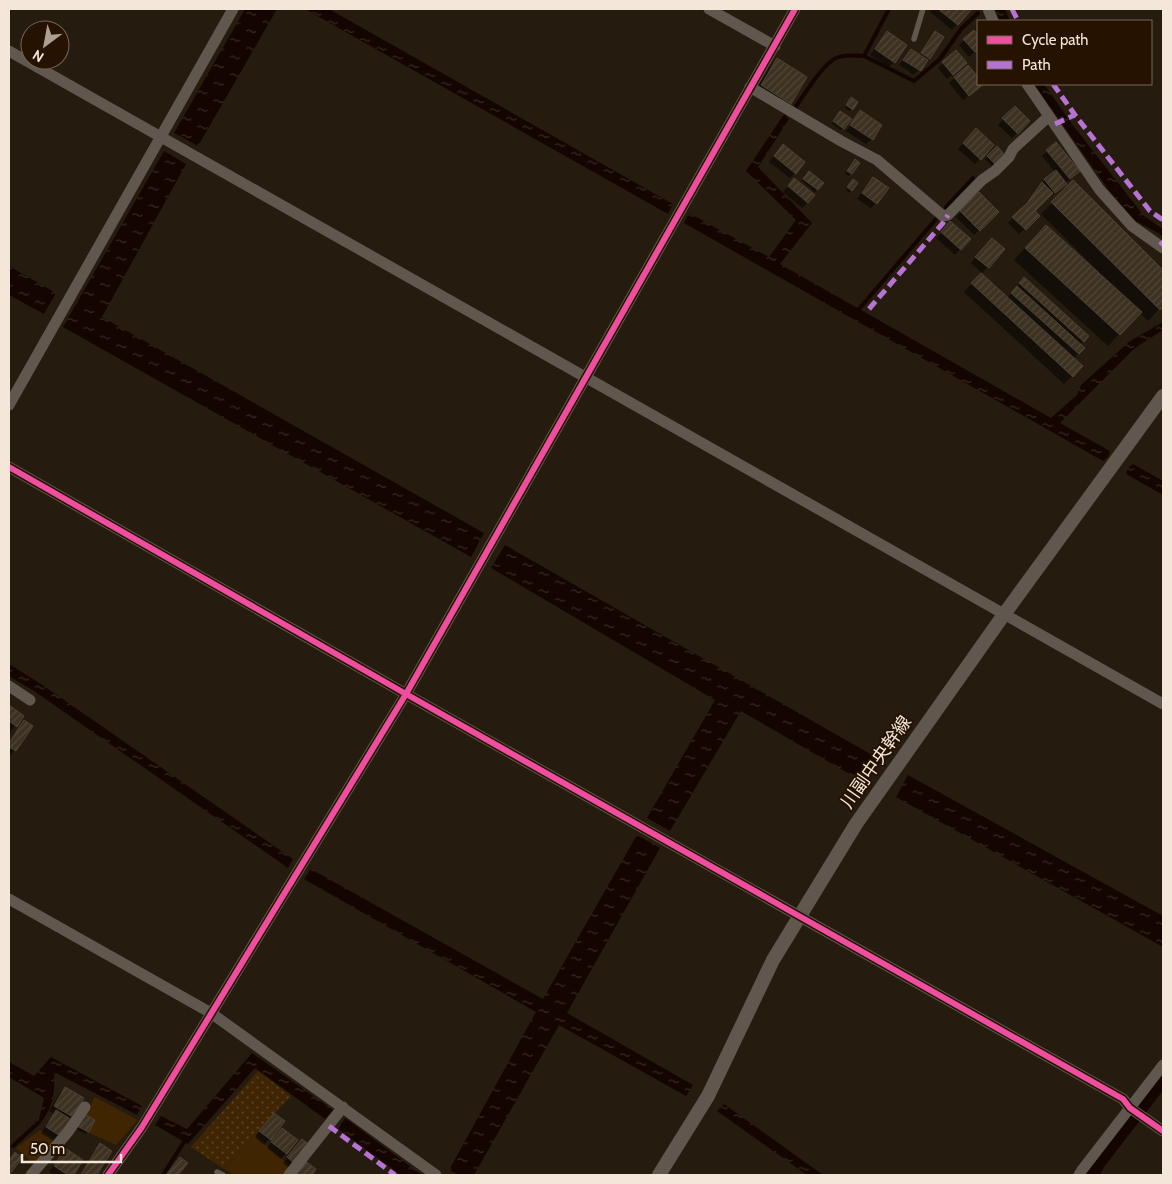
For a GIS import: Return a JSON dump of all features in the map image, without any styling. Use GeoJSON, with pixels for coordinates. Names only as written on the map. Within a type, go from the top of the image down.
{"type":"FeatureCollection","features":[{"type":"Feature","properties":{"kind":"street"},"geometry":{"type":"LineString","coordinates":[[9,405],[233,9]]}},
{"type":"Feature","properties":{"kind":"street"},"geometry":{"type":"LineString","coordinates":[[709,9],[775,46]]}},
{"type":"Feature","properties":{"kind":"street"},"geometry":{"type":"LineString","coordinates":[[108,1175],[142,1127],[406,694],[795,9]]}},
{"type":"Feature","properties":{"kind":"street"},"geometry":{"type":"LineString","coordinates":[[9,51],[1163,704]]}},
{"type":"Feature","properties":{"kind":"street"},"geometry":{"type":"LineString","coordinates":[[1028,85],[1099,189],[1132,226],[1163,248]]}},
{"type":"Feature","properties":{"kind":"street"},"geometry":{"type":"LineString","coordinates":[[750,87],[877,160],[943,216],[948,215],[982,180],[1009,157],[1013,149],[1049,116]]}},
{"type":"Feature","properties":{"kind":"street","name":"川副中央幹線"},"geometry":{"type":"LineString","coordinates":[[659,1175],[708,1096],[773,960],[856,824],[1005,613],[1163,396]]}},
{"type":"Feature","properties":{"kind":"street"},"geometry":{"type":"LineString","coordinates":[[9,467],[406,694],[1123,1099],[1130,1108],[1163,1131]]}},
{"type":"Feature","properties":{"kind":"street"},"geometry":{"type":"LineString","coordinates":[[9,686],[30,700]]}},
{"type":"Feature","properties":{"kind":"street"},"geometry":{"type":"LineString","coordinates":[[9,899],[211,1013],[436,1175]]}},
{"type":"Feature","properties":{"kind":"street"},"geometry":{"type":"LineString","coordinates":[[1079,1175],[1163,1065]]}},
{"type":"Feature","properties":{"kind":"street"},"geometry":{"type":"LineString","coordinates":[[30,1175],[68,1132],[85,1107]]}},
{"type":"Feature","properties":{"kind":"street"},"geometry":{"type":"LineString","coordinates":[[289,1175],[344,1107]]}},
{"type":"Feature","properties":{"kind":"lane"},"geometry":{"type":"LineString","coordinates":[[914,39],[923,9]]}},
{"type":"Feature","properties":{"kind":"shaded area"},"geometry":{"type":"Polygon","coordinates":[[[258,1071],[291,1096],[224,1169],[191,1147],[258,1071]]]}},
{"type":"Feature","properties":{"kind":"shaded area"},"geometry":{"type":"Polygon","coordinates":[[[95,1097],[138,1120],[116,1145],[78,1128],[95,1097]]]}},
{"type":"Feature","properties":{"kind":"shaded area"},"geometry":{"type":"Polygon","coordinates":[[[40,1130],[56,1140],[34,1164],[16,1148],[40,1130]]]}},
{"type":"Feature","properties":{"kind":"shaded area"},"geometry":{"type":"Polygon","coordinates":[[[255,1135],[291,1167],[283,1175],[234,1175],[224,1169],[255,1135]]]}},
{"type":"Feature","properties":{"kind":"water"},"geometry":{"type":"Polygon","coordinates":[[[245,9],[277,9],[198,146],[174,133],[245,9]]]}},
{"type":"Feature","properties":{"kind":"water"},"geometry":{"type":"Polygon","coordinates":[[[305,9],[329,9],[673,204],[668,214],[305,9]]]}},
{"type":"Feature","properties":{"kind":"water"},"geometry":{"type":"Polygon","coordinates":[[[995,9],[1005,9],[1010,20],[1000,20],[995,9]]]}},
{"type":"Feature","properties":{"kind":"water"},"geometry":{"type":"Polygon","coordinates":[[[1035,85],[1045,85],[1072,124],[1144,216],[1163,229],[1163,238],[1160,234],[1134,220],[1108,189],[1035,85]]]}},
{"type":"Feature","properties":{"kind":"water"},"geometry":{"type":"Polygon","coordinates":[[[784,114],[789,119],[758,167],[812,223],[780,264],[1051,418],[1077,395],[1081,385],[1130,341],[1163,322],[1163,330],[1135,348],[1060,423],[1110,451],[1108,457],[1103,461],[684,223],[689,213],[769,257],[796,220],[746,171],[784,114]]]}},
{"type":"Feature","properties":{"kind":"water"},"geometry":{"type":"Polygon","coordinates":[[[164,151],[186,164],[102,317],[484,533],[471,557],[63,327],[164,151]]]}},
{"type":"Feature","properties":{"kind":"water"},"geometry":{"type":"Polygon","coordinates":[[[9,266],[56,293],[44,314],[9,295],[9,266]]]}},
{"type":"Feature","properties":{"kind":"water"},"geometry":{"type":"Polygon","coordinates":[[[1133,464],[1163,481],[1163,495],[1126,474],[1128,468],[1133,464]]]}},
{"type":"Feature","properties":{"kind":"water"},"geometry":{"type":"Polygon","coordinates":[[[505,545],[879,759],[865,783],[741,711],[670,831],[647,818],[715,700],[491,568],[505,545]]]}},
{"type":"Feature","properties":{"kind":"water"},"geometry":{"type":"Polygon","coordinates":[[[9,664],[41,684],[293,859],[288,868],[34,691],[9,676],[9,664]]]}},
{"type":"Feature","properties":{"kind":"water"},"geometry":{"type":"Polygon","coordinates":[[[908,775],[1163,916],[1163,947],[896,797],[908,775]]]}},
{"type":"Feature","properties":{"kind":"water"},"geometry":{"type":"Polygon","coordinates":[[[637,835],[660,848],[567,1013],[693,1085],[686,1096],[559,1025],[474,1175],[459,1175],[449,1170],[536,1012],[304,879],[311,869],[543,999],[637,835]]]}},
{"type":"Feature","properties":{"kind":"water"},"geometry":{"type":"Polygon","coordinates":[[[252,1053],[333,1110],[325,1119],[255,1068],[188,1144],[155,1125],[161,1116],[187,1129],[252,1053]]]}},
{"type":"Feature","properties":{"kind":"water"},"geometry":{"type":"Polygon","coordinates":[[[51,1057],[142,1106],[137,1115],[56,1073],[54,1074],[53,1095],[48,1112],[40,1124],[38,1123],[44,1098],[9,1077],[9,1062],[34,1076],[51,1057]]]}},
{"type":"Feature","properties":{"kind":"water"},"geometry":{"type":"Polygon","coordinates":[[[724,1104],[823,1175],[807,1175],[717,1111],[724,1104]]]}},
{"type":"Feature","properties":{"kind":"water"},"geometry":{"type":"Polygon","coordinates":[[[345,1118],[422,1175],[401,1175],[338,1129],[345,1118]]]}},
{"type":"Feature","properties":{"kind":"building"},"geometry":{"type":"Polygon","coordinates":[[[938,9],[970,9],[971,10],[958,25],[938,9]]]}},
{"type":"Feature","properties":{"kind":"building"},"geometry":{"type":"Polygon","coordinates":[[[974,30],[977,34],[977,51],[975,52],[963,39],[974,30]]]}},
{"type":"Feature","properties":{"kind":"building"},"geometry":{"type":"Polygon","coordinates":[[[887,31],[907,45],[895,63],[875,49],[887,31]]]}},
{"type":"Feature","properties":{"kind":"building"},"geometry":{"type":"Polygon","coordinates":[[[935,31],[944,37],[930,59],[921,53],[935,31]]]}},
{"type":"Feature","properties":{"kind":"building"},"geometry":{"type":"Polygon","coordinates":[[[911,49],[928,60],[921,71],[903,60],[911,49]]]}},
{"type":"Feature","properties":{"kind":"building"},"geometry":{"type":"Polygon","coordinates":[[[956,50],[967,63],[953,75],[942,62],[956,50]]]}},
{"type":"Feature","properties":{"kind":"building"},"geometry":{"type":"Polygon","coordinates":[[[777,58],[807,77],[791,104],[761,85],[777,58]]]}},
{"type":"Feature","properties":{"kind":"building"},"geometry":{"type":"Polygon","coordinates":[[[968,65],[977,76],[977,85],[983,85],[969,96],[954,77],[968,65]]]}},
{"type":"Feature","properties":{"kind":"building"},"geometry":{"type":"Polygon","coordinates":[[[851,97],[858,102],[853,110],[846,105],[851,97]]]}},
{"type":"Feature","properties":{"kind":"building"},"geometry":{"type":"Polygon","coordinates":[[[1015,106],[1030,121],[1018,134],[1002,118],[1015,106]]]}},
{"type":"Feature","properties":{"kind":"building"},"geometry":{"type":"Polygon","coordinates":[[[860,110],[882,125],[873,140],[850,125],[860,110]]]}},
{"type":"Feature","properties":{"kind":"building"},"geometry":{"type":"Polygon","coordinates":[[[840,111],[852,119],[844,129],[833,121],[840,111]]]}},
{"type":"Feature","properties":{"kind":"building"},"geometry":{"type":"Polygon","coordinates":[[[976,128],[994,145],[981,160],[963,143],[976,128]]]}},
{"type":"Feature","properties":{"kind":"building"},"geometry":{"type":"Polygon","coordinates":[[[1056,142],[1080,171],[1070,179],[1046,150],[1056,142]]]}},
{"type":"Feature","properties":{"kind":"building"},"geometry":{"type":"Polygon","coordinates":[[[783,144],[805,162],[796,174],[774,156],[783,144]]]}},
{"type":"Feature","properties":{"kind":"building"},"geometry":{"type":"Polygon","coordinates":[[[997,146],[1006,156],[996,165],[987,156],[997,146]]]}},
{"type":"Feature","properties":{"kind":"building"},"geometry":{"type":"Polygon","coordinates":[[[855,159],[860,163],[852,174],[847,171],[855,159]]]}},
{"type":"Feature","properties":{"kind":"building"},"geometry":{"type":"Polygon","coordinates":[[[1056,170],[1067,184],[1055,193],[1044,179],[1056,170]]]}},
{"type":"Feature","properties":{"kind":"building"},"geometry":{"type":"Polygon","coordinates":[[[809,171],[824,183],[818,190],[803,179],[809,171]]]}},
{"type":"Feature","properties":{"kind":"building"},"geometry":{"type":"Polygon","coordinates":[[[873,177],[889,188],[877,204],[862,193],[873,177]]]}},
{"type":"Feature","properties":{"kind":"building"},"geometry":{"type":"Polygon","coordinates":[[[794,178],[815,195],[808,203],[788,186],[794,178]]]}},
{"type":"Feature","properties":{"kind":"building"},"geometry":{"type":"Polygon","coordinates":[[[853,179],[858,183],[852,191],[847,187],[853,179]]]}},
{"type":"Feature","properties":{"kind":"building"},"geometry":{"type":"Polygon","coordinates":[[[1073,180],[1163,270],[1163,307],[1160,310],[1051,202],[1073,180]]]}},
{"type":"Feature","properties":{"kind":"building"},"geometry":{"type":"Polygon","coordinates":[[[1042,182],[1053,193],[1035,211],[1040,216],[1026,230],[1012,217],[1027,203],[1042,182]]]}},
{"type":"Feature","properties":{"kind":"building"},"geometry":{"type":"Polygon","coordinates":[[[979,192],[999,212],[980,231],[960,211],[979,192]]]}},
{"type":"Feature","properties":{"kind":"building"},"geometry":{"type":"Polygon","coordinates":[[[950,221],[971,239],[961,250],[941,232],[950,221]]]}},
{"type":"Feature","properties":{"kind":"building"},"geometry":{"type":"Polygon","coordinates":[[[1046,225],[1142,312],[1120,335],[1025,248],[1046,225]]]}},
{"type":"Feature","properties":{"kind":"building"},"geometry":{"type":"Polygon","coordinates":[[[992,238],[1005,249],[989,268],[975,257],[992,238]]]}},
{"type":"Feature","properties":{"kind":"building"},"geometry":{"type":"Polygon","coordinates":[[[981,273],[1083,366],[1073,377],[971,283],[981,273]]]}},
{"type":"Feature","properties":{"kind":"building"},"geometry":{"type":"Polygon","coordinates":[[[1024,277],[1089,336],[1084,342],[1019,283],[1024,277]]]}},
{"type":"Feature","properties":{"kind":"building"},"geometry":{"type":"Polygon","coordinates":[[[1017,286],[1085,348],[1079,354],[1011,293],[1017,286]]]}},
{"type":"Feature","properties":{"kind":"building"},"geometry":{"type":"Polygon","coordinates":[[[9,705],[24,716],[17,727],[9,721],[9,705]]]}},
{"type":"Feature","properties":{"kind":"building"},"geometry":{"type":"Polygon","coordinates":[[[24,720],[33,726],[16,751],[9,747],[9,743],[24,720]]]}},
{"type":"Feature","properties":{"kind":"building"},"geometry":{"type":"Polygon","coordinates":[[[65,1087],[84,1098],[73,1117],[54,1106],[65,1087]]]}},
{"type":"Feature","properties":{"kind":"building"},"geometry":{"type":"Polygon","coordinates":[[[56,1110],[72,1120],[62,1137],[46,1127],[56,1110]]]}},
{"type":"Feature","properties":{"kind":"building"},"geometry":{"type":"Polygon","coordinates":[[[274,1113],[285,1121],[271,1140],[259,1131],[274,1113]]]}},
{"type":"Feature","properties":{"kind":"building"},"geometry":{"type":"Polygon","coordinates":[[[84,1114],[95,1120],[89,1132],[77,1126],[84,1114]]]}},
{"type":"Feature","properties":{"kind":"building"},"geometry":{"type":"Polygon","coordinates":[[[282,1128],[298,1140],[287,1154],[271,1142],[282,1128]]]}},
{"type":"Feature","properties":{"kind":"building"},"geometry":{"type":"Polygon","coordinates":[[[302,1139],[311,1146],[296,1165],[287,1157],[302,1139]]]}},
{"type":"Feature","properties":{"kind":"building"},"geometry":{"type":"Polygon","coordinates":[[[100,1143],[112,1151],[97,1175],[82,1175],[81,1174],[100,1143]]]}},
{"type":"Feature","properties":{"kind":"building"},"geometry":{"type":"Polygon","coordinates":[[[65,1148],[83,1160],[74,1175],[68,1175],[54,1166],[65,1148]]]}},
{"type":"Feature","properties":{"kind":"building"},"geometry":{"type":"Polygon","coordinates":[[[15,1152],[22,1158],[9,1175],[9,1160],[15,1152]]]}},
{"type":"Feature","properties":{"kind":"building"},"geometry":{"type":"Polygon","coordinates":[[[180,1157],[188,1163],[178,1175],[167,1174],[180,1157]]]}},
{"type":"Feature","properties":{"kind":"building"},"geometry":{"type":"Polygon","coordinates":[[[305,1161],[316,1169],[312,1175],[296,1175],[305,1161]]]}},
{"type":"Feature","properties":{"kind":"waterway"},"geometry":{"type":"LineString","coordinates":[[864,56],[889,9]]}},
{"type":"Feature","properties":{"kind":"waterway"},"geometry":{"type":"LineString","coordinates":[[795,108],[819,73],[839,57],[864,56],[914,81],[940,59],[961,29],[978,13]]}},
{"type":"Feature","properties":{"kind":"waterway"},"geometry":{"type":"LineString","coordinates":[[946,207],[973,178]]}},
{"type":"Feature","properties":{"kind":"waterway"},"geometry":{"type":"LineString","coordinates":[[859,309],[936,219]]}},
{"type":"Feature","properties":{"kind":"waterway"},"geometry":{"type":"LineString","coordinates":[[1092,1175],[1099,1162],[1163,1079]]}},
{"type":"Feature","properties":{"kind":"waterway"},"geometry":{"type":"LineString","coordinates":[[13,1146],[38,1123]]}},
{"type":"Feature","properties":{"kind":"waterway"},"geometry":{"type":"LineString","coordinates":[[163,1175],[184,1142]]}},
{"type":"Feature","properties":{"kind":"marked path"},"geometry":{"type":"LineString","coordinates":[[1012,9],[1018,20]]}},
{"type":"Feature","properties":{"kind":"marked path"},"geometry":{"type":"LineString","coordinates":[[1054,85],[1150,211],[1163,220]]}},
{"type":"Feature","properties":{"kind":"marked path"},"geometry":{"type":"LineString","coordinates":[[1055,124],[1075,115]]}},
{"type":"Feature","properties":{"kind":"marked path"},"geometry":{"type":"LineString","coordinates":[[869,309],[948,215]]}},
{"type":"Feature","properties":{"kind":"marked path"},"geometry":{"type":"LineString","coordinates":[[1160,245],[1163,242]]}},
{"type":"Feature","properties":{"kind":"marked path"},"geometry":{"type":"LineString","coordinates":[[329,1126],[395,1175]]}},
{"type":"Feature","properties":{"kind":"cycle path"},"geometry":{"type":"LineString","coordinates":[[108,1175],[142,1127],[406,694],[795,9]]}},
{"type":"Feature","properties":{"kind":"cycle path"},"geometry":{"type":"LineString","coordinates":[[9,467],[406,694],[1123,1099],[1130,1108],[1163,1131]]}}]}
